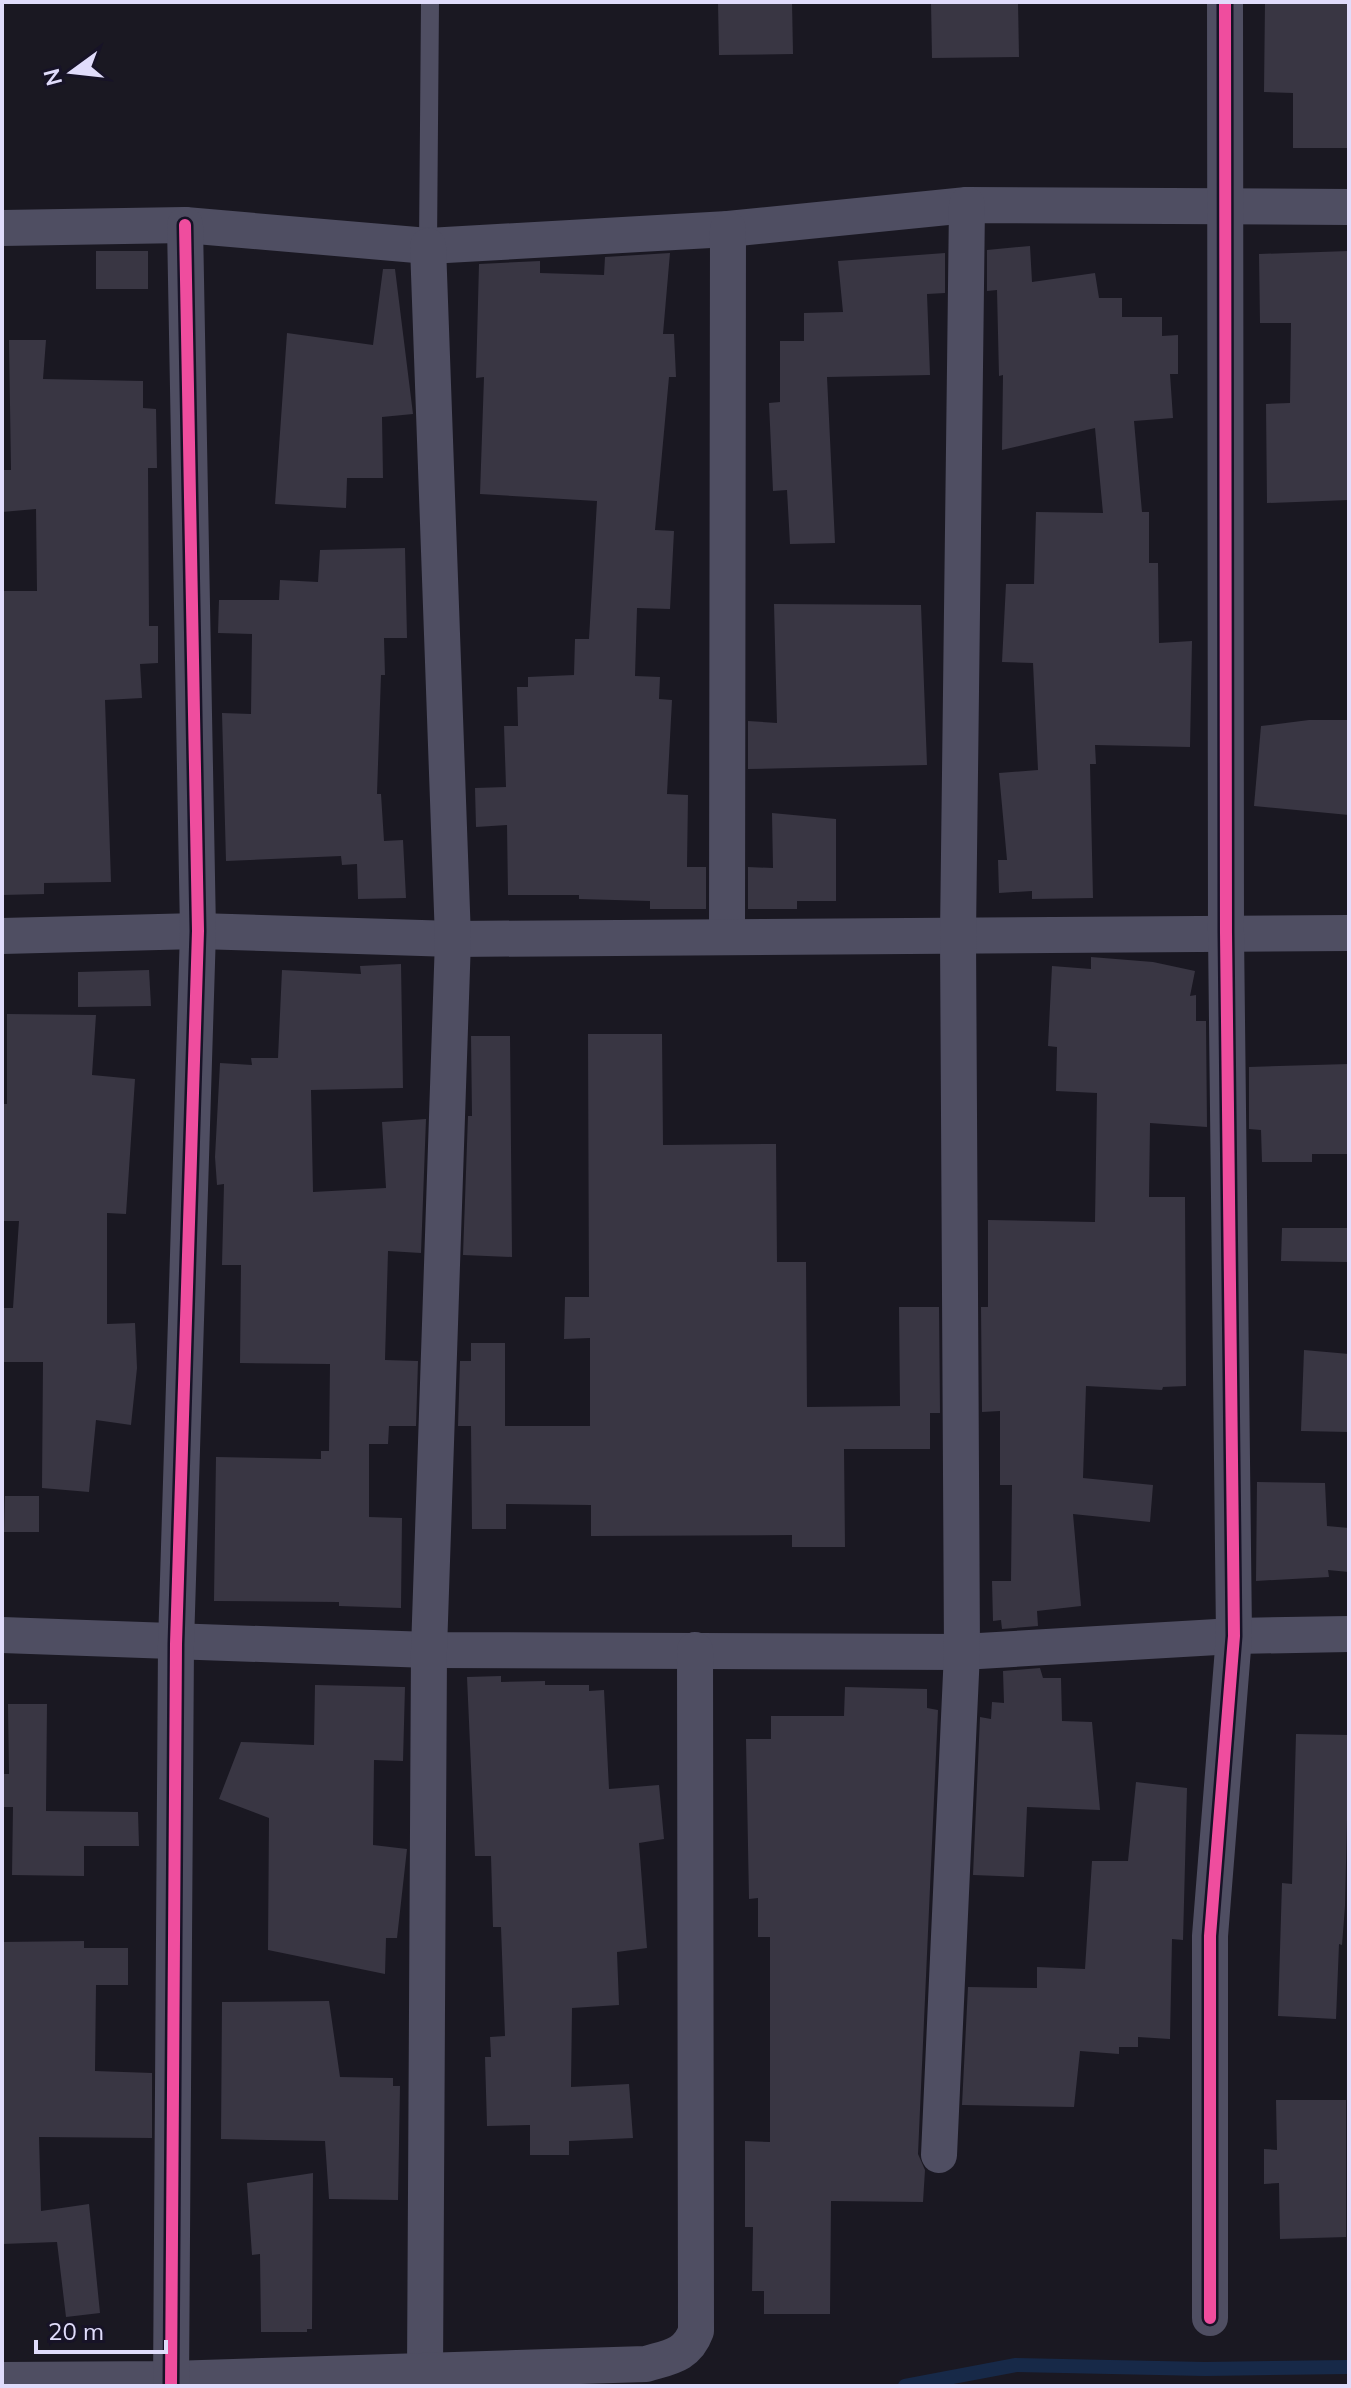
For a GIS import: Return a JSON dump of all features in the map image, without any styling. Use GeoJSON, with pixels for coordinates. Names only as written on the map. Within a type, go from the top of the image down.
{"type":"FeatureCollection","features":[{"type":"Feature","properties":{"kind":"street"},"geometry":{"type":"LineString","coordinates":[[1210,2318],[1210,1936],[1234,1636],[1226,933],[1225,2]]}},
{"type":"Feature","properties":{"kind":"street"},"geometry":{"type":"LineString","coordinates":[[939,2155],[962,1652],[958,935],[967,205]]}},
{"type":"Feature","properties":{"kind":"street"},"geometry":{"type":"LineString","coordinates":[[2,228],[185,225],[428,246],[728,229],[967,205],[1349,207]]}},
{"type":"Feature","properties":{"kind":"street"},"geometry":{"type":"LineString","coordinates":[[171,2383],[176,1644],[198,931],[185,225]]}},
{"type":"Feature","properties":{"kind":"street"},"geometry":{"type":"LineString","coordinates":[[727,935],[728,229]]}},
{"type":"Feature","properties":{"kind":"street"},"geometry":{"type":"LineString","coordinates":[[425,2373],[429,1650],[453,939],[428,246]]}},
{"type":"Feature","properties":{"kind":"street"},"geometry":{"type":"LineString","coordinates":[[2,936],[198,931],[453,939],[1349,933]]}},
{"type":"Feature","properties":{"kind":"street"},"geometry":{"type":"LineString","coordinates":[[2,1635],[176,1644],[429,1650],[962,1652],[1234,1636],[1349,1634]]}},
{"type":"Feature","properties":{"kind":"street"},"geometry":{"type":"LineString","coordinates":[[2,2380],[171,2383],[646,2364],[680,2355],[691,2345],[696,2331],[695,1650]]}},
{"type":"Feature","properties":{"kind":"lane"},"geometry":{"type":"LineString","coordinates":[[428,246],[430,2]]}},
{"type":"Feature","properties":{"kind":"building"},"geometry":{"type":"Polygon","coordinates":[[[718,2],[792,2],[793,54],[719,55],[718,2]]]}},
{"type":"Feature","properties":{"kind":"building"},"geometry":{"type":"Polygon","coordinates":[[[931,2],[1018,2],[1019,57],[932,58],[931,2]]]}},
{"type":"Feature","properties":{"kind":"building"},"geometry":{"type":"Polygon","coordinates":[[[1265,2],[1349,2],[1349,148],[1293,148],[1293,93],[1264,92],[1265,2]]]}},
{"type":"Feature","properties":{"kind":"building"},"geometry":{"type":"Polygon","coordinates":[[[1030,246],[1032,282],[1095,273],[1099,298],[1122,298],[1122,317],[1162,317],[1162,336],[1178,335],[1178,374],[1170,374],[1173,418],[1134,421],[1142,512],[1149,512],[1149,563],[1158,563],[1159,643],[1192,641],[1190,747],[1095,745],[1096,764],[1090,764],[1093,898],[1032,899],[1032,891],[999,893],[998,860],[1007,860],[999,773],[1038,770],[1033,663],[1002,662],[1006,584],[1034,584],[1036,512],[1103,513],[1095,428],[1002,450],[1003,375],[999,376],[997,290],[987,291],[987,250],[1030,246]]]}},
{"type":"Feature","properties":{"kind":"building"},"geometry":{"type":"Polygon","coordinates":[[[96,251],[148,251],[148,289],[96,289],[96,251]]]}},
{"type":"Feature","properties":{"kind":"building"},"geometry":{"type":"Polygon","coordinates":[[[1349,251],[1349,500],[1267,503],[1266,404],[1290,403],[1291,323],[1260,323],[1259,254],[1349,251]]]}},
{"type":"Feature","properties":{"kind":"building"},"geometry":{"type":"Polygon","coordinates":[[[670,253],[663,334],[674,334],[676,377],[669,377],[655,530],[674,531],[670,609],[637,608],[635,676],[660,677],[659,699],[672,700],[667,794],[688,795],[687,867],[706,867],[706,909],[650,909],[650,901],[579,899],[579,895],[508,895],[507,825],[476,827],[475,788],[506,787],[504,726],[518,726],[517,687],[528,687],[528,677],[574,675],[575,639],[589,639],[597,501],[480,494],[484,377],[476,378],[479,264],[540,261],[540,273],[604,275],[605,257],[670,253]]]}},
{"type":"Feature","properties":{"kind":"building"},"geometry":{"type":"Polygon","coordinates":[[[945,253],[945,293],[927,294],[930,375],[827,377],[835,543],[790,544],[787,490],[773,491],[769,403],[780,402],[780,341],[804,341],[804,313],[843,312],[838,261],[945,253]]]}},
{"type":"Feature","properties":{"kind":"building"},"geometry":{"type":"Polygon","coordinates":[[[383,269],[395,269],[413,414],[382,417],[383,478],[347,478],[346,508],[275,504],[287,333],[373,345],[383,269]]]}},
{"type":"Feature","properties":{"kind":"building"},"geometry":{"type":"Polygon","coordinates":[[[9,340],[46,340],[43,379],[143,381],[143,408],[156,409],[157,468],[148,468],[149,626],[158,626],[158,663],[140,664],[142,698],[105,700],[111,882],[44,883],[44,894],[2,895],[2,591],[37,591],[36,509],[2,512],[2,470],[11,470],[9,340]]]}},
{"type":"Feature","properties":{"kind":"building"},"geometry":{"type":"Polygon","coordinates":[[[405,548],[407,638],[384,638],[385,675],[381,675],[377,794],[381,794],[384,841],[403,840],[406,898],[358,899],[357,864],[342,865],[341,856],[226,861],[222,713],[251,714],[252,634],[218,633],[219,600],[279,600],[280,580],[318,582],[320,550],[405,548]]]}},
{"type":"Feature","properties":{"kind":"building"},"geometry":{"type":"Polygon","coordinates":[[[774,604],[921,605],[927,765],[748,769],[748,721],[777,723],[774,604]]]}},
{"type":"Feature","properties":{"kind":"building"},"geometry":{"type":"Polygon","coordinates":[[[1309,720],[1349,720],[1349,815],[1254,806],[1261,726],[1309,720]]]}},
{"type":"Feature","properties":{"kind":"building"},"geometry":{"type":"Polygon","coordinates":[[[772,813],[836,819],[836,901],[797,901],[797,909],[748,909],[748,867],[773,868],[772,813]]]}},
{"type":"Feature","properties":{"kind":"building"},"geometry":{"type":"Polygon","coordinates":[[[1091,957],[1153,962],[1195,971],[1190,996],[1196,995],[1196,1021],[1206,1021],[1207,1127],[1150,1123],[1149,1197],[1185,1197],[1186,1386],[1163,1387],[1162,1390],[1086,1386],[1083,1478],[1153,1485],[1150,1522],[1073,1514],[1081,1606],[1037,1611],[1038,1626],[1002,1629],[1001,1620],[993,1621],[992,1581],[1011,1581],[1012,1485],[1000,1485],[1000,1411],[982,1412],[981,1307],[988,1307],[988,1220],[1095,1222],[1097,1093],[1056,1091],[1057,1047],[1048,1046],[1052,966],[1091,969],[1091,957]]]}},
{"type":"Feature","properties":{"kind":"building"},"geometry":{"type":"Polygon","coordinates":[[[401,964],[403,1088],[311,1090],[313,1192],[386,1188],[382,1122],[426,1119],[421,1253],[388,1251],[385,1360],[418,1361],[416,1426],[389,1426],[388,1444],[369,1444],[369,1517],[402,1518],[401,1608],[339,1606],[339,1602],[214,1601],[216,1457],[321,1459],[321,1451],[329,1451],[330,1364],[240,1363],[241,1265],[222,1265],[224,1184],[217,1185],[215,1157],[220,1063],[252,1065],[251,1058],[278,1058],[282,970],[361,974],[360,966],[401,964]]]}},
{"type":"Feature","properties":{"kind":"building"},"geometry":{"type":"Polygon","coordinates":[[[149,970],[151,1006],[78,1007],[78,972],[149,970]]]}},
{"type":"Feature","properties":{"kind":"building"},"geometry":{"type":"Polygon","coordinates":[[[7,1014],[96,1015],[92,1075],[135,1079],[126,1214],[107,1213],[107,1324],[135,1323],[137,1368],[131,1425],[96,1420],[89,1492],[42,1488],[43,1362],[2,1362],[2,1308],[13,1308],[19,1221],[2,1221],[2,1104],[7,1104],[7,1014]]]}},
{"type":"Feature","properties":{"kind":"building"},"geometry":{"type":"Polygon","coordinates":[[[588,1034],[662,1034],[663,1145],[776,1144],[777,1262],[806,1262],[807,1407],[900,1406],[899,1307],[939,1307],[940,1413],[930,1413],[930,1449],[844,1449],[845,1547],[792,1547],[792,1535],[591,1536],[591,1505],[506,1504],[506,1529],[472,1529],[471,1426],[458,1426],[460,1361],[471,1361],[471,1343],[505,1343],[505,1426],[590,1426],[590,1338],[564,1339],[565,1297],[589,1297],[588,1034]]]}},
{"type":"Feature","properties":{"kind":"building"},"geometry":{"type":"Polygon","coordinates":[[[471,1036],[510,1036],[512,1257],[463,1255],[468,1116],[472,1116],[471,1036]]]}},
{"type":"Feature","properties":{"kind":"building"},"geometry":{"type":"Polygon","coordinates":[[[1349,1064],[1349,1154],[1312,1154],[1312,1162],[1262,1162],[1261,1130],[1249,1129],[1249,1067],[1349,1064]]]}},
{"type":"Feature","properties":{"kind":"building"},"geometry":{"type":"Polygon","coordinates":[[[1282,1228],[1347,1228],[1347,1262],[1281,1261],[1282,1228]]]}},
{"type":"Feature","properties":{"kind":"building"},"geometry":{"type":"Polygon","coordinates":[[[1304,1350],[1349,1354],[1349,1432],[1301,1431],[1304,1350]]]}},
{"type":"Feature","properties":{"kind":"building"},"geometry":{"type":"Polygon","coordinates":[[[1257,1482],[1325,1483],[1327,1526],[1349,1528],[1349,1572],[1328,1570],[1329,1577],[1256,1581],[1257,1482]]]}},
{"type":"Feature","properties":{"kind":"building"},"geometry":{"type":"Polygon","coordinates":[[[5,1496],[39,1496],[39,1532],[4,1532],[5,1496]]]}},
{"type":"Feature","properties":{"kind":"building"},"geometry":{"type":"Polygon","coordinates":[[[1040,1668],[1043,1678],[1061,1678],[1062,1721],[1092,1722],[1100,1810],[1027,1807],[1024,1877],[973,1875],[980,1717],[991,1719],[992,1702],[1004,1703],[1003,1671],[1040,1668]]]}},
{"type":"Feature","properties":{"kind":"building"},"geometry":{"type":"Polygon","coordinates":[[[501,1676],[501,1682],[545,1681],[545,1685],[589,1685],[589,1691],[604,1690],[609,1789],[659,1785],[664,1839],[639,1843],[647,1948],[617,1952],[619,2005],[572,2008],[571,2087],[629,2084],[633,2138],[569,2141],[569,2155],[530,2155],[530,2125],[487,2126],[485,2057],[491,2057],[490,2037],[505,2036],[501,1927],[493,1927],[491,1856],[475,1856],[467,1677],[501,1676]]]}},
{"type":"Feature","properties":{"kind":"building"},"geometry":{"type":"Polygon","coordinates":[[[315,1685],[405,1687],[403,1761],[374,1760],[373,1845],[407,1849],[397,1938],[386,1938],[385,1974],[268,1950],[269,1818],[219,1799],[241,1742],[314,1745],[315,1685]]]}},
{"type":"Feature","properties":{"kind":"building"},"geometry":{"type":"Polygon","coordinates":[[[845,1687],[927,1689],[927,1708],[938,1710],[918,2154],[925,2170],[923,2202],[831,2201],[830,2314],[764,2314],[764,2291],[752,2291],[753,2227],[745,2227],[745,2141],[770,2142],[770,1937],[758,1937],[758,1898],[749,1899],[746,1739],[771,1739],[771,1716],[844,1716],[845,1687]]]}},
{"type":"Feature","properties":{"kind":"building"},"geometry":{"type":"Polygon","coordinates":[[[8,1704],[47,1704],[46,1811],[138,1812],[139,1846],[84,1846],[84,1876],[12,1875],[13,1807],[2,1807],[2,1774],[9,1774],[8,1704]]]}},
{"type":"Feature","properties":{"kind":"building"},"geometry":{"type":"Polygon","coordinates":[[[1296,1734],[1349,1735],[1345,1906],[1342,1945],[1339,1944],[1336,2019],[1278,2016],[1282,1883],[1292,1884],[1296,1734]]]}},
{"type":"Feature","properties":{"kind":"building"},"geometry":{"type":"Polygon","coordinates":[[[1136,1782],[1187,1788],[1183,1940],[1172,1939],[1170,2039],[1138,2037],[1138,2047],[1119,2047],[1119,2054],[1080,2051],[1074,2107],[962,2105],[968,1987],[1037,1988],[1037,1967],[1085,1969],[1092,1861],[1128,1861],[1136,1782]]]}},
{"type":"Feature","properties":{"kind":"building"},"geometry":{"type":"Polygon","coordinates":[[[84,1941],[84,1948],[128,1948],[128,1985],[96,1985],[95,2071],[152,2073],[152,2138],[39,2137],[41,2211],[89,2204],[100,2313],[66,2317],[57,2242],[2,2244],[2,1942],[84,1941]]]}},
{"type":"Feature","properties":{"kind":"building"},"geometry":{"type":"Polygon","coordinates":[[[329,2001],[340,2077],[393,2078],[393,2086],[400,2086],[398,2200],[329,2199],[325,2141],[221,2139],[222,2002],[329,2001]]]}},
{"type":"Feature","properties":{"kind":"building"},"geometry":{"type":"Polygon","coordinates":[[[1276,2100],[1346,2100],[1346,2237],[1280,2239],[1279,2183],[1264,2184],[1264,2149],[1277,2150],[1276,2100]]]}},
{"type":"Feature","properties":{"kind":"building"},"geometry":{"type":"Polygon","coordinates":[[[313,2173],[312,2329],[307,2329],[307,2332],[261,2332],[260,2254],[252,2255],[247,2183],[313,2173]]]}},
{"type":"Feature","properties":{"kind":"waterway"},"geometry":{"type":"LineString","coordinates":[[905,2386],[1016,2365],[1205,2369],[1349,2367]]}},
{"type":"Feature","properties":{"kind":"cycle path"},"geometry":{"type":"LineString","coordinates":[[1210,2318],[1210,1936],[1234,1636],[1226,933],[1225,2]]}},
{"type":"Feature","properties":{"kind":"cycle path"},"geometry":{"type":"LineString","coordinates":[[171,2386],[176,1644],[198,931],[185,225]]}}]}
